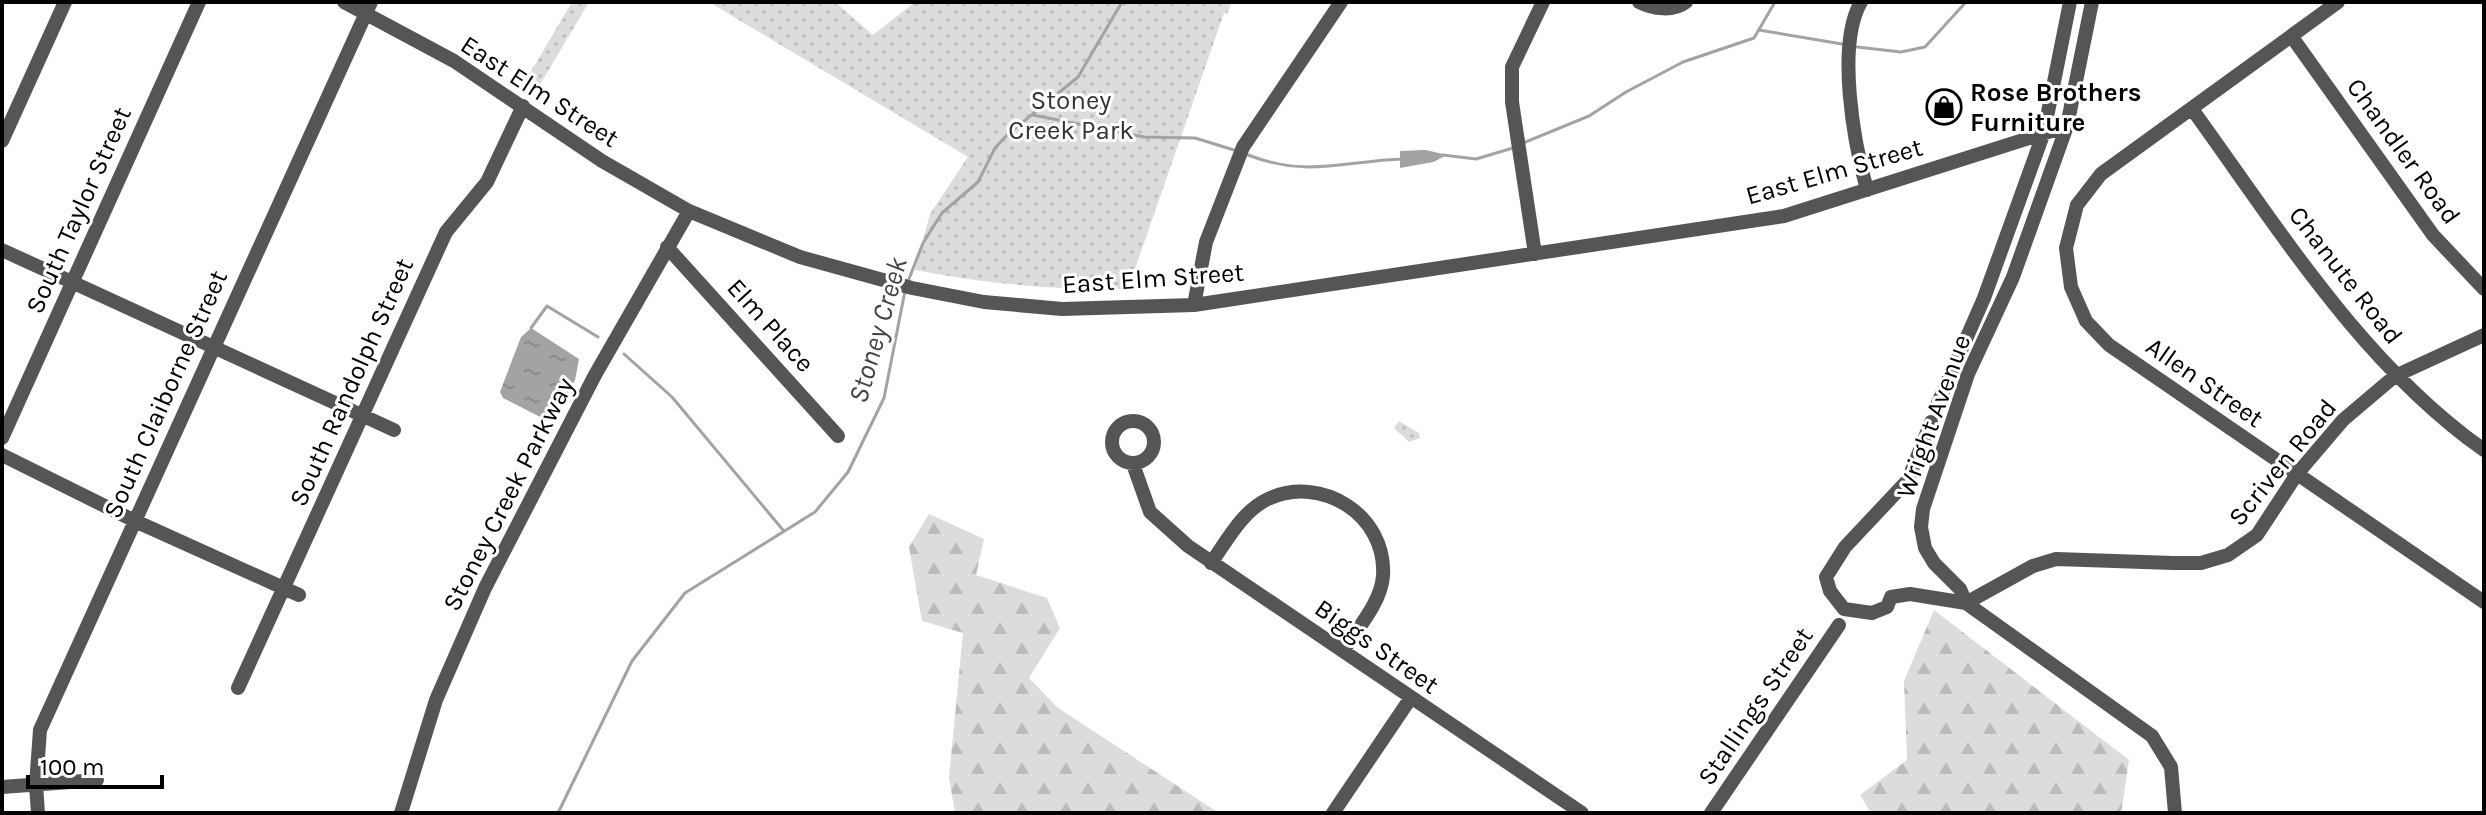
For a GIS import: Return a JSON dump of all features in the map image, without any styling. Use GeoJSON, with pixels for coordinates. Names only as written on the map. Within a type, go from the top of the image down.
{"type":"FeatureCollection","features":[{"type":"Feature","properties":{"kind":"street"},"geometry":{"type":"LineString","coordinates":[[2,141],[65,2]]}},
{"type":"Feature","properties":{"kind":"street","name":"South Taylor Street"},"geometry":{"type":"LineString","coordinates":[[2,438],[199,2]]}},
{"type":"Feature","properties":{"kind":"street","name":"East Elm Street"},"geometry":{"type":"LineString","coordinates":[[344,2],[368,7],[523,106],[602,161],[689,211],[800,257],[885,281],[984,302],[1062,309],[1194,305],[1784,216],[2067,126]]}},
{"type":"Feature","properties":{"kind":"street"},"geometry":{"type":"LineString","coordinates":[[1194,305],[1206,242],[1243,147],[1341,2]]}},
{"type":"Feature","properties":{"kind":"street"},"geometry":{"type":"LineString","coordinates":[[1535,254],[1518,145],[1512,67],[1543,2]]}},
{"type":"Feature","properties":{"kind":"street"},"geometry":{"type":"LineString","coordinates":[[1639,2],[1651,8],[1679,7],[1686,2]]}},
{"type":"Feature","properties":{"kind":"street"},"geometry":{"type":"LineString","coordinates":[[1861,2],[1855,12],[1848,64],[1867,190]]}},
{"type":"Feature","properties":{"kind":"street","name":"Wright Avenue"},"geometry":{"type":"LineString","coordinates":[[1938,403],[1984,298],[2044,132],[2070,2]]}},
{"type":"Feature","properties":{"kind":"street","name":"Wright Avenue"},"geometry":{"type":"LineString","coordinates":[[1966,603],[1960,589],[1934,563],[1925,548],[1921,527],[1923,509],[1968,374],[2013,277],[2067,126],[2092,2]]}},
{"type":"Feature","properties":{"kind":"street"},"geometry":{"type":"LineString","coordinates":[[2192,109],[2338,2]]}},
{"type":"Feature","properties":{"kind":"street","name":"South Claiborne Street"},"geometry":{"type":"LineString","coordinates":[[38,813],[36,785],[40,730],[368,7]]}},
{"type":"Feature","properties":{"kind":"street","name":"Chandler Road"},"geometry":{"type":"LineString","coordinates":[[2292,37],[2433,235],[2484,289]]}},
{"type":"Feature","properties":{"kind":"street","name":"South Randolph Street"},"geometry":{"type":"LineString","coordinates":[[238,688],[446,232],[487,182],[523,106]]}},
{"type":"Feature","properties":{"kind":"street","name":"Allen Street"},"geometry":{"type":"LineString","coordinates":[[2192,109],[2101,174],[2077,205],[2066,248],[2071,287],[2086,321],[2109,345],[2484,602]]}},
{"type":"Feature","properties":{"kind":"street","name":"Chanute Road"},"geometry":{"type":"LineString","coordinates":[[2192,109],[2300,259],[2395,376],[2456,431],[2484,450]]}},
{"type":"Feature","properties":{"kind":"street","name":"Stoney Creek Parkway"},"geometry":{"type":"LineString","coordinates":[[401,813],[436,700],[485,588],[595,375],[689,211]]}},
{"type":"Feature","properties":{"kind":"street","name":"Elm Place"},"geometry":{"type":"LineString","coordinates":[[667,247],[838,436]]}},
{"type":"Feature","properties":{"kind":"street"},"geometry":{"type":"LineString","coordinates":[[2,250],[394,430]]}},
{"type":"Feature","properties":{"kind":"street","name":"Scriven Road"},"geometry":{"type":"LineString","coordinates":[[1966,603],[2010,577],[2056,559],[2187,563],[2228,555],[2257,535],[2297,474],[2343,420],[2395,376],[2484,335]]}},
{"type":"Feature","properties":{"kind":"street","name":"Wright Avenue"},"geometry":{"type":"LineString","coordinates":[[1931,422],[1908,480],[1845,547],[1826,577],[1830,591],[1844,609],[1872,613],[1887,607],[1891,597],[1910,594],[1966,603]]}},
{"type":"Feature","properties":{"kind":"street"},"geometry":{"type":"LineString","coordinates":[[2,455],[135,521],[299,595]]}},
{"type":"Feature","properties":{"kind":"street","name":"Biggs Street"},"geometry":{"type":"LineString","coordinates":[[1133,464],[1150,512],[1211,563],[1582,813]]}},
{"type":"Feature","properties":{"kind":"street"},"geometry":{"type":"LineString","coordinates":[[1211,563],[1247,514],[1267,499],[1292,492],[1319,492],[1341,500],[1359,514],[1373,532],[1383,576],[1376,600],[1343,651]]}},
{"type":"Feature","properties":{"kind":"street"},"geometry":{"type":"LineString","coordinates":[[1966,603],[2152,736],[2171,767],[2175,813]]}},
{"type":"Feature","properties":{"kind":"street","name":"Stallings Street"},"geometry":{"type":"LineString","coordinates":[[1711,813],[1839,625]]}},
{"type":"Feature","properties":{"kind":"street"},"geometry":{"type":"LineString","coordinates":[[1333,813],[1410,699]]}},
{"type":"Feature","properties":{"kind":"street"},"geometry":{"type":"LineString","coordinates":[[2,787],[97,780]]}},
{"type":"Feature","properties":{"kind":"green space"},"geometry":{"type":"Polygon","coordinates":[[[572,2],[589,2],[535,93],[523,85],[572,2]]]}},
{"type":"Feature","properties":{"kind":"green space","name":"Stoney Creek Park"},"geometry":{"type":"Polygon","coordinates":[[[709,2],[835,2],[873,35],[915,2],[1232,2],[1227,14],[1224,13],[1128,289],[1101,289],[995,282],[915,270],[930,214],[968,157],[709,2]]]}},
{"type":"Feature","properties":{"kind":"green space"},"geometry":{"type":"Polygon","coordinates":[[[1399,421],[1419,433],[1420,438],[1409,442],[1394,428],[1399,421]]]}},
{"type":"Feature","properties":{"kind":"green space"},"geometry":{"type":"Polygon","coordinates":[[[929,514],[984,539],[976,575],[1047,598],[1060,628],[1029,678],[1058,708],[1219,813],[955,813],[949,777],[963,633],[922,621],[909,547],[929,514]]]}},
{"type":"Feature","properties":{"kind":"green space"},"geometry":{"type":"Polygon","coordinates":[[[1934,610],[2129,760],[2121,813],[1871,813],[1860,795],[1907,760],[1904,681],[1934,610]]]}},
{"type":"Feature","properties":{"kind":"water"},"geometry":{"type":"Polygon","coordinates":[[[1426,150],[1447,155],[1433,162],[1400,168],[1400,151],[1426,150]]]}},
{"type":"Feature","properties":{"kind":"water"},"geometry":{"type":"Polygon","coordinates":[[[531,328],[579,359],[575,380],[554,420],[548,421],[503,398],[500,392],[521,337],[531,328]]]}},
{"type":"Feature","properties":{"kind":"waterway","name":"Stoney Creek"},"geometry":{"type":"LineString","coordinates":[[907,284],[923,243],[942,213],[978,182],[995,148],[1007,135],[1078,77],[1122,2]]}},
{"type":"Feature","properties":{"kind":"waterway"},"geometry":{"type":"LineString","coordinates":[[1523,143],[1589,116],[1683,62],[1754,38],[1775,2]]}},
{"type":"Feature","properties":{"kind":"waterway"},"geometry":{"type":"LineString","coordinates":[[1857,47],[1901,52],[1925,47],[1966,2]]}},
{"type":"Feature","properties":{"kind":"waterway"},"geometry":{"type":"LineString","coordinates":[[1759,30],[1842,44]]}},
{"type":"Feature","properties":{"kind":"waterway"},"geometry":{"type":"LineString","coordinates":[[1033,115],[1144,137],[1195,138],[1234,150]]}},
{"type":"Feature","properties":{"kind":"waterway"},"geometry":{"type":"LineString","coordinates":[[1443,155],[1476,159],[1513,148]]}},
{"type":"Feature","properties":{"kind":"waterway"},"geometry":{"type":"LineString","coordinates":[[1248,155],[1269,162],[1308,167],[1403,159]]}},
{"type":"Feature","properties":{"kind":"waterway","name":"Stoney Creek"},"geometry":{"type":"LineString","coordinates":[[558,813],[632,661],[685,593],[815,512],[848,472],[884,398],[905,291]]}},
{"type":"Feature","properties":{"kind":"waterway"},"geometry":{"type":"LineString","coordinates":[[531,328],[547,306],[598,337]]}},
{"type":"Feature","properties":{"kind":"waterway"},"geometry":{"type":"LineString","coordinates":[[624,354],[672,397],[783,530]]}},
{"type":"Feature","properties":{"kind":"place","name":"Rose Brothers Furniture"},"geometry":{"type":"Point","coordinates":[1944,107]}}]}
